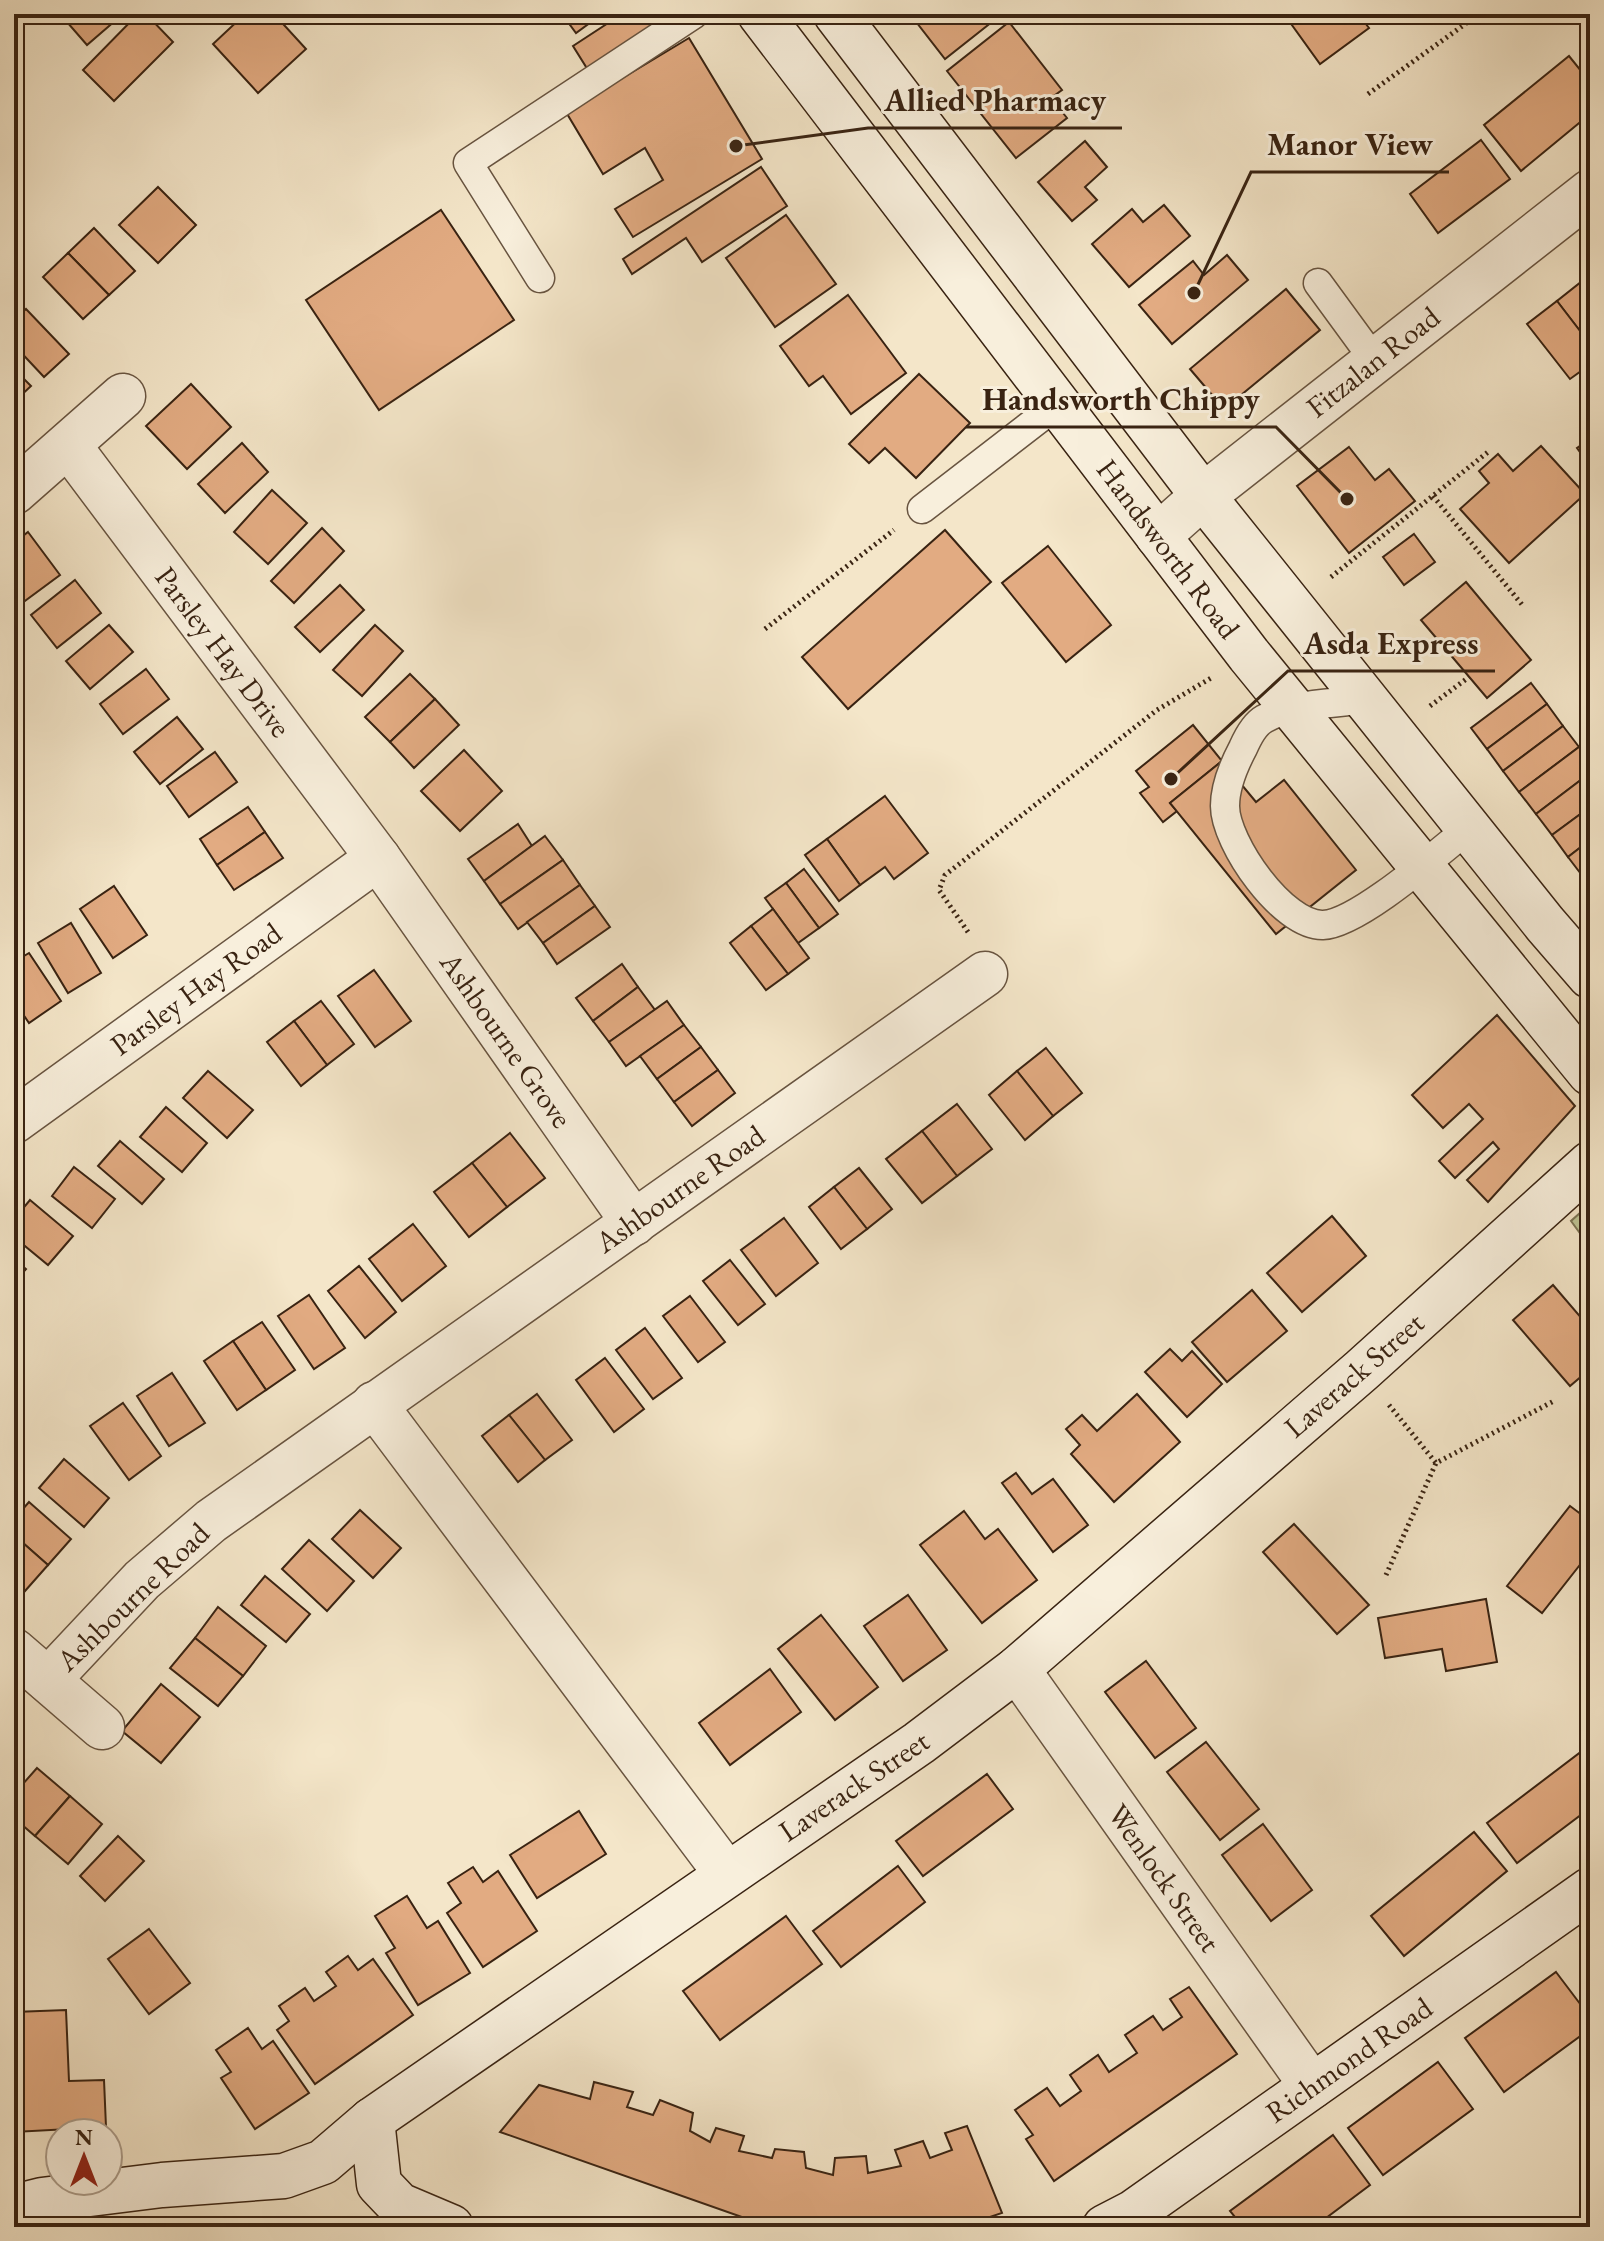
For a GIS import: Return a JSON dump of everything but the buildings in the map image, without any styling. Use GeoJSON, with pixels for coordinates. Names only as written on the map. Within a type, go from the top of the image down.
{"type":"FeatureCollection","features":[{"type":"Feature","properties":{"kind":"main road","name":"Handsworth Road"},"geometry":{"type":"LineString","coordinates":[[760,14],[1249,655],[1590,1073]]}},
{"type":"Feature","properties":{"kind":"main road","name":"Handsworth Road"},"geometry":{"type":"LineString","coordinates":[[836,14],[1203,496],[1590,976]]}},
{"type":"Feature","properties":{"kind":"main road","name":"Fitzalan Road"},"geometry":{"type":"LineString","coordinates":[[1158,536],[1203,496],[1590,192]]}},
{"type":"Feature","properties":{"kind":"main road"},"geometry":{"type":"LineString","coordinates":[[14,492],[123,396]]}},
{"type":"Feature","properties":{"kind":"main road","name":"Parsley Hay Drive"},"geometry":{"type":"LineString","coordinates":[[69,446],[378,858]]}},
{"type":"Feature","properties":{"kind":"main road","name":"Parsley Hay Road"},"geometry":{"type":"LineString","coordinates":[[14,1121],[378,858]]}},
{"type":"Feature","properties":{"kind":"main road","name":"Ashbourne Grove"},"geometry":{"type":"LineString","coordinates":[[378,858],[634,1223]]}},
{"type":"Feature","properties":{"kind":"main road","name":"Ashbourne Road"},"geometry":{"type":"LineString","coordinates":[[48,1680],[142,1580],[211,1521],[985,974]]}},
{"type":"Feature","properties":{"kind":"main road","name":"Laverack Street"},"geometry":{"type":"LineString","coordinates":[[14,2207],[42,2200],[162,2185],[284,2176],[323,2162],[372,2120],[726,1873],[919,1743],[1017,1669],[1362,1370],[1590,1164]]}},
{"type":"Feature","properties":{"kind":"main road"},"geometry":{"type":"LineString","coordinates":[[374,1404],[726,1873]]}},
{"type":"Feature","properties":{"kind":"main road","name":"Ashbourne Road"},"geometry":{"type":"LineString","coordinates":[[14,1651],[102,1727]]}},
{"type":"Feature","properties":{"kind":"main road","name":"Wenlock Street"},"geometry":{"type":"LineString","coordinates":[[1017,1669],[1312,2086]]}},
{"type":"Feature","properties":{"kind":"main road","name":"Richmond Road"},"geometry":{"type":"LineString","coordinates":[[1105,2227],[1134,2212],[1590,1890]]}},
{"type":"Feature","properties":{"kind":"main road"},"geometry":{"type":"LineString","coordinates":[[372,2120],[379,2184],[399,2205],[451,2227]]}},
{"type":"Feature","properties":{"kind":"lane"},"geometry":{"type":"LineString","coordinates":[[540,278],[468,163],[694,14]]}},
{"type":"Feature","properties":{"kind":"lane"},"geometry":{"type":"LineString","coordinates":[[1318,283],[1375,361]]}},
{"type":"Feature","properties":{"kind":"lane"},"geometry":{"type":"LineString","coordinates":[[922,509],[1058,404]]}},
{"type":"Feature","properties":{"kind":"lane"},"geometry":{"type":"LineString","coordinates":[[1365,699],[1294,710],[1263,719],[1247,739],[1232,771],[1225,806],[1231,831],[1253,873],[1293,915],[1323,925],[1354,915],[1469,828]]}},
{"type":"Feature","properties":{"kind":"path"},"geometry":{"type":"LineString","coordinates":[[1368,94],[1479,14]]}},
{"type":"Feature","properties":{"kind":"path"},"geometry":{"type":"LineString","coordinates":[[1331,577],[1488,452]]}},
{"type":"Feature","properties":{"kind":"path"},"geometry":{"type":"LineString","coordinates":[[1433,496],[1524,607]]}},
{"type":"Feature","properties":{"kind":"path"},"geometry":{"type":"LineString","coordinates":[[765,629],[922,509]]}},
{"type":"Feature","properties":{"kind":"path"},"geometry":{"type":"LineString","coordinates":[[985,974],[967,931],[939,890],[945,875],[1157,710],[1249,655]]}},
{"type":"Feature","properties":{"kind":"path"},"geometry":{"type":"LineString","coordinates":[[1430,706],[1469,677]]}},
{"type":"Feature","properties":{"kind":"path"},"geometry":{"type":"LineString","coordinates":[[1362,1370],[1436,1463]]}},
{"type":"Feature","properties":{"kind":"path"},"geometry":{"type":"LineString","coordinates":[[1386,1575],[1436,1463],[1554,1401]]}},
{"type":"Feature","properties":{"kind":"green space"},"geometry":{"type":"Polygon","coordinates":[[[1590,1204],[1590,1247],[1571,1221],[1590,1204]]]}},
{"type":"Feature","properties":{"kind":"place","name":"Allied Pharmacy"},"geometry":{"type":"Point","coordinates":[736,146]}},
{"type":"Feature","properties":{"kind":"place","name":"Manor View"},"geometry":{"type":"Point","coordinates":[1194,293]}},
{"type":"Feature","properties":{"kind":"place","name":"Handsworth Chippy"},"geometry":{"type":"Point","coordinates":[1347,499]}},
{"type":"Feature","properties":{"kind":"place","name":"Asda Express"},"geometry":{"type":"Point","coordinates":[1171,779]}}]}
